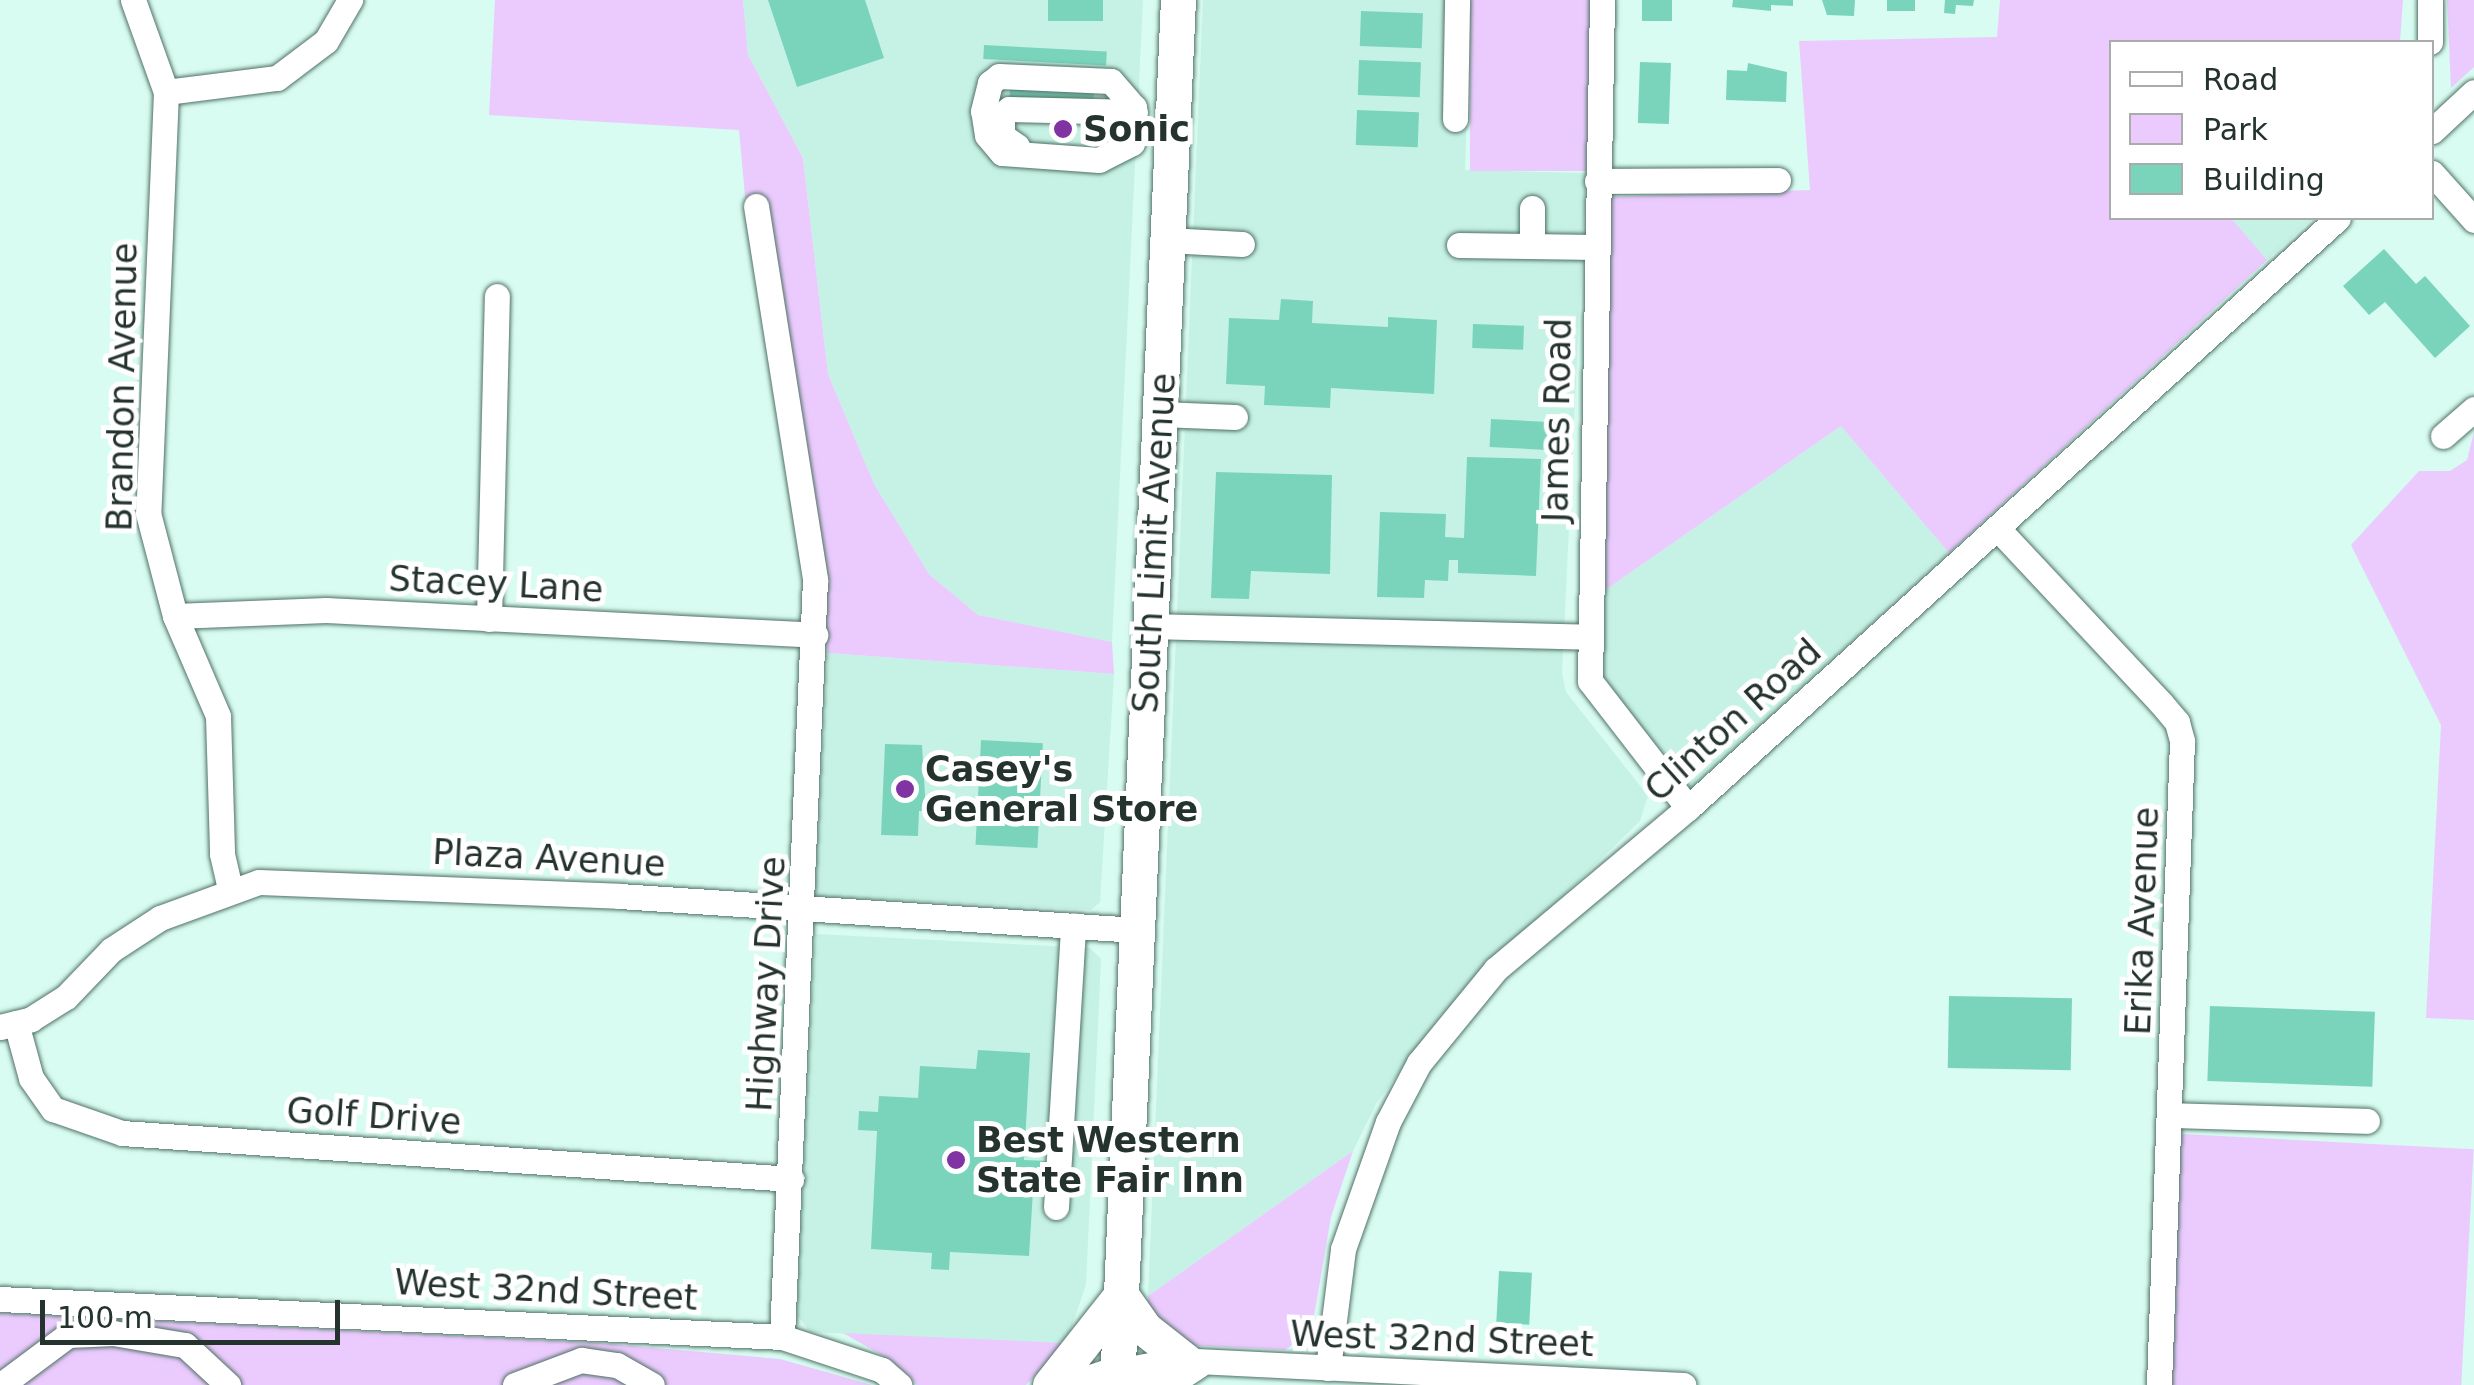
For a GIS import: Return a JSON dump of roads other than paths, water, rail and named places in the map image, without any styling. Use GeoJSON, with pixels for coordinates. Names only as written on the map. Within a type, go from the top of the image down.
{"type":"FeatureCollection","features":[{"type":"Feature","properties":{"kind":"highway","name":"South Limit Avenue"},"geometry":{"type":"LineString","coordinates":[[1158,1376],[1121,1295],[1178,0]]}},
{"type":"Feature","properties":{"kind":"highway"},"geometry":{"type":"LineString","coordinates":[[1050,1385],[1121,1295],[1145,1329],[1158,1376]]}},
{"type":"Feature","properties":{"kind":"main road"},"geometry":{"type":"LineString","coordinates":[[1076,1385],[1158,1376]]}},
{"type":"Feature","properties":{"kind":"street","name":"Brandon Avenue"},"geometry":{"type":"LineString","coordinates":[[133,0],[166,92],[148,513],[174,616],[218,716],[222,854],[230,888]]}},
{"type":"Feature","properties":{"kind":"street"},"geometry":{"type":"LineString","coordinates":[[166,92],[277,78],[326,41],[350,0]]}},
{"type":"Feature","properties":{"kind":"street"},"geometry":{"type":"LineString","coordinates":[[1454,118],[1457,0]]}},
{"type":"Feature","properties":{"kind":"street","name":"James Road"},"geometry":{"type":"LineString","coordinates":[[1602,0],[1590,682],[1598,698],[1688,808]]}},
{"type":"Feature","properties":{"kind":"street"},"geometry":{"type":"LineString","coordinates":[[2430,0],[2430,40]]}},
{"type":"Feature","properties":{"kind":"street"},"geometry":{"type":"LineString","coordinates":[[1135,115],[1132,142],[1110,157],[1086,159],[1015,157],[994,147],[984,124],[990,83],[1012,74],[1111,81],[1135,115],[1173,120]]}},
{"type":"Feature","properties":{"kind":"street"},"geometry":{"type":"LineString","coordinates":[[2434,129],[2474,92]]}},
{"type":"Feature","properties":{"kind":"street"},"geometry":{"type":"LineString","coordinates":[[2434,174],[2474,220]]}},
{"type":"Feature","properties":{"kind":"street"},"geometry":{"type":"LineString","coordinates":[[1597,181],[1778,180]]}},
{"type":"Feature","properties":{"kind":"street","name":"Highway Drive"},"geometry":{"type":"LineString","coordinates":[[756,206],[815,580],[806,908],[782,1336]]}},
{"type":"Feature","properties":{"kind":"street"},"geometry":{"type":"LineString","coordinates":[[1532,208],[1532,246]]}},
{"type":"Feature","properties":{"kind":"street","name":"Clinton Road"},"geometry":{"type":"LineString","coordinates":[[1328,1368],[1343,1248],[1388,1122],[1419,1063],[1496,969],[1688,808],[1999,530],[2336,220]]}},
{"type":"Feature","properties":{"kind":"street"},"geometry":{"type":"LineString","coordinates":[[1168,240],[1242,244]]}},
{"type":"Feature","properties":{"kind":"street"},"geometry":{"type":"LineString","coordinates":[[1459,245],[1596,247]]}},
{"type":"Feature","properties":{"kind":"street"},"geometry":{"type":"LineString","coordinates":[[489,619],[498,296]]}},
{"type":"Feature","properties":{"kind":"street"},"geometry":{"type":"LineString","coordinates":[[2444,436],[2474,410]]}},
{"type":"Feature","properties":{"kind":"street"},"geometry":{"type":"LineString","coordinates":[[1160,414],[1235,417]]}},
{"type":"Feature","properties":{"kind":"street","name":"Erika Avenue"},"geometry":{"type":"LineString","coordinates":[[1999,530],[2177,722],[2183,769],[2159,1385]]}},
{"type":"Feature","properties":{"kind":"street","name":"Stacey Lane"},"geometry":{"type":"LineString","coordinates":[[174,616],[326,610],[814,635]]}},
{"type":"Feature","properties":{"kind":"street"},"geometry":{"type":"LineString","coordinates":[[1150,626],[1588,638]]}},
{"type":"Feature","properties":{"kind":"street","name":"Plaza Avenue"},"geometry":{"type":"LineString","coordinates":[[8,1025],[66,997],[137,931],[230,888],[301,882],[1137,930]]}},
{"type":"Feature","properties":{"kind":"street"},"geometry":{"type":"LineString","coordinates":[[1056,1206],[1073,926]]}},
{"type":"Feature","properties":{"kind":"street","name":"Golf Drive"},"geometry":{"type":"LineString","coordinates":[[8,1025],[31,1078],[53,1109],[122,1133],[791,1179]]}},
{"type":"Feature","properties":{"kind":"street"},"geometry":{"type":"LineString","coordinates":[[2170,1115],[2367,1121]]}},
{"type":"Feature","properties":{"kind":"street","name":"West 32nd Street"},"geometry":{"type":"LineString","coordinates":[[0,1299],[782,1336],[882,1370],[898,1385]]}},
{"type":"Feature","properties":{"kind":"street"},"geometry":{"type":"LineString","coordinates":[[1,1385],[68,1335],[113,1333],[185,1345],[228,1385]]}},
{"type":"Feature","properties":{"kind":"street"},"geometry":{"type":"LineString","coordinates":[[514,1385],[581,1360],[617,1364],[652,1385]]}},
{"type":"Feature","properties":{"kind":"street","name":"West 32nd Street"},"geometry":{"type":"LineString","coordinates":[[1158,1376],[1328,1368],[1683,1385]]}},
{"type":"Feature","properties":{"kind":"place","name":"Sonic"},"geometry":{"type":"Point","coordinates":[1063,129]}},
{"type":"Feature","properties":{"kind":"place","name":"Casey's General Store"},"geometry":{"type":"Point","coordinates":[905,789]}},
{"type":"Feature","properties":{"kind":"place","name":"Best Western State Fair Inn"},"geometry":{"type":"Point","coordinates":[956,1160]}}]}
